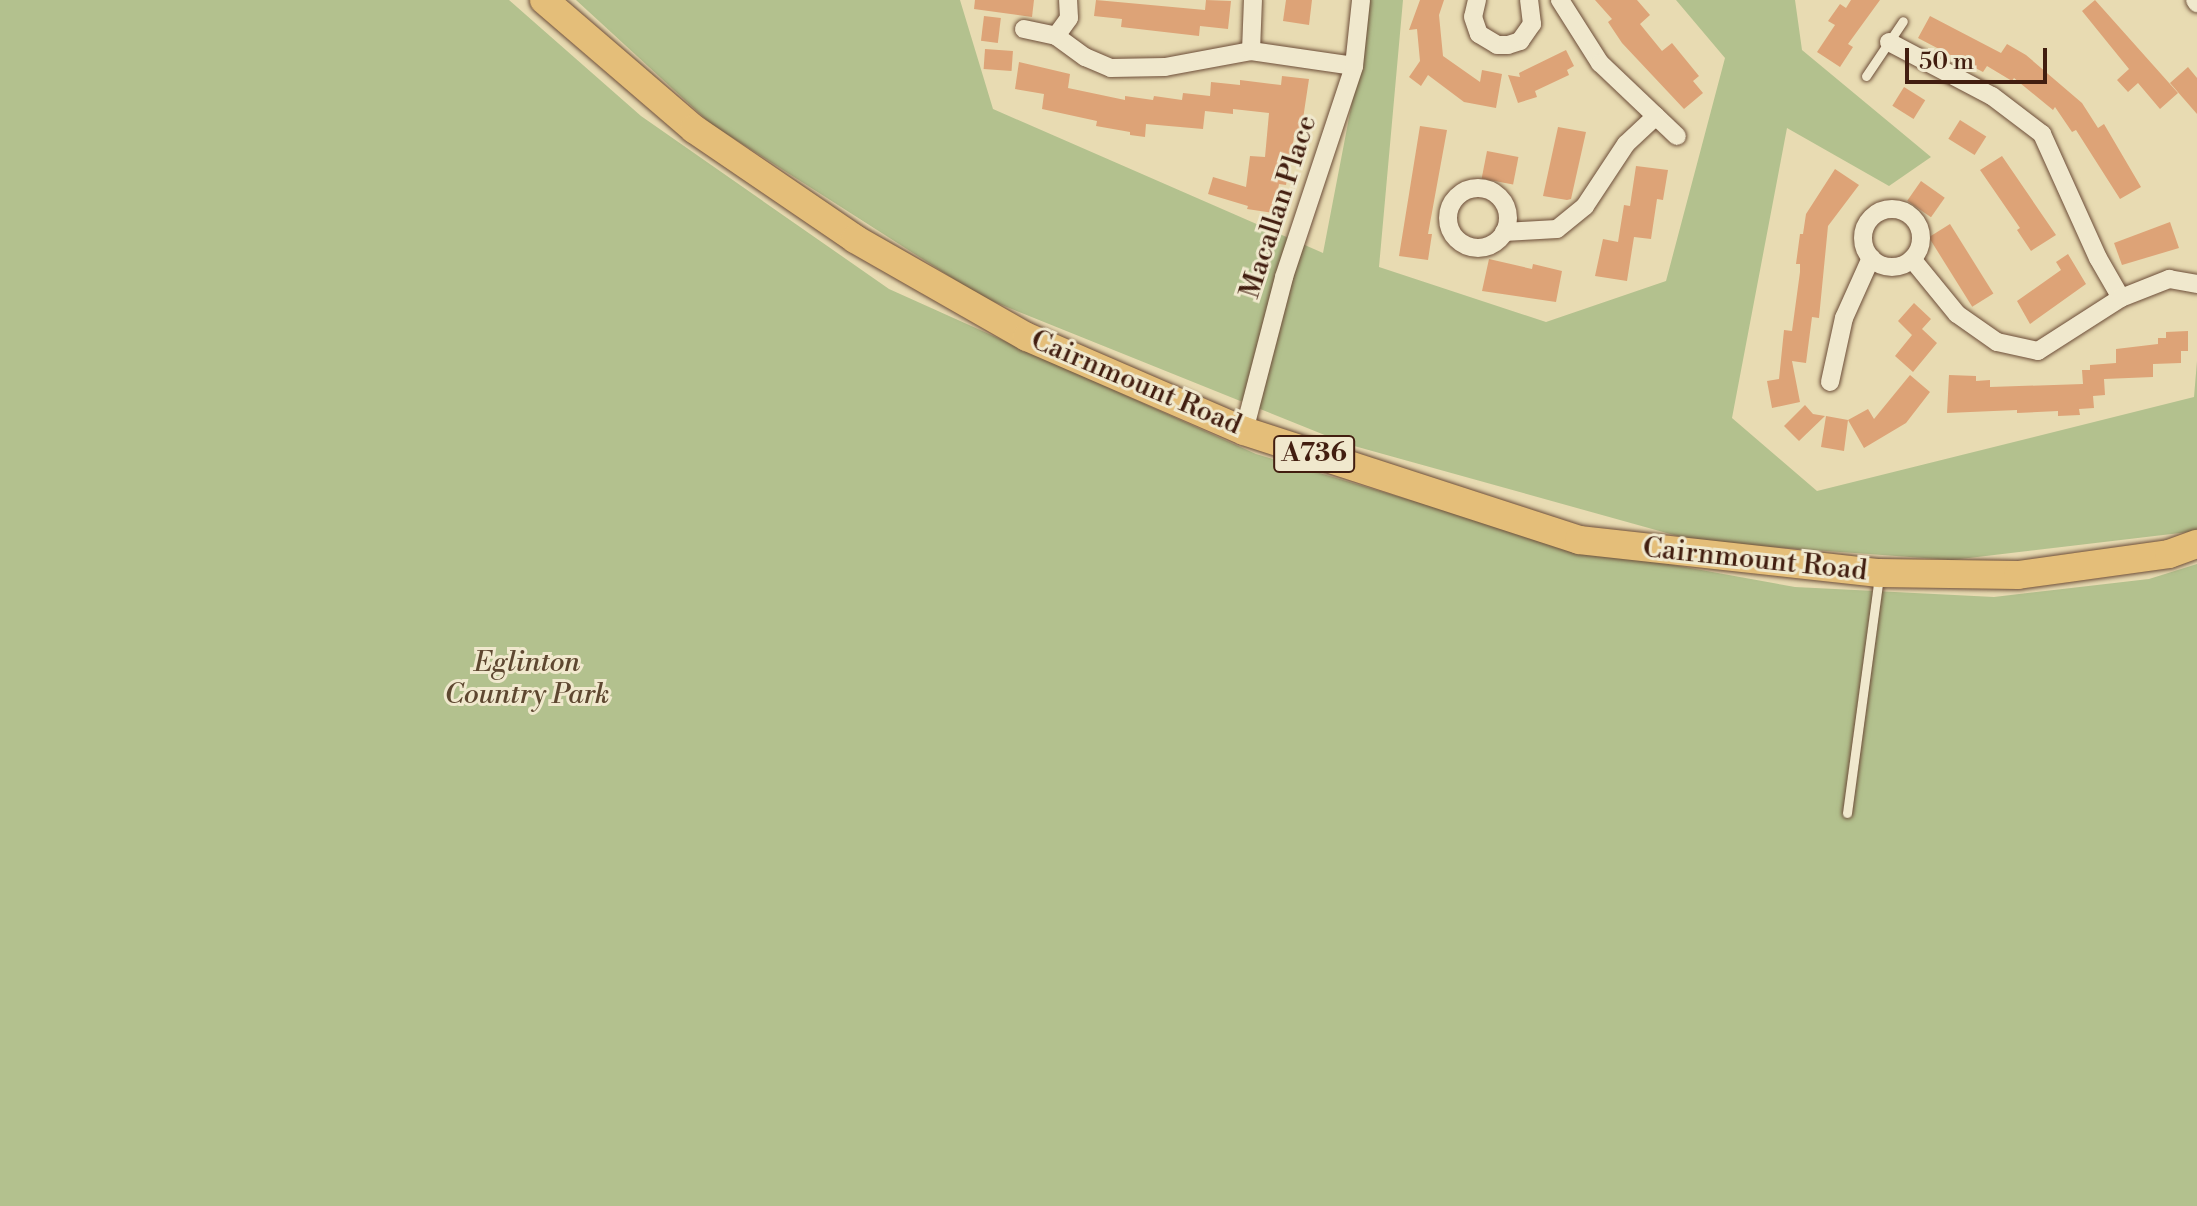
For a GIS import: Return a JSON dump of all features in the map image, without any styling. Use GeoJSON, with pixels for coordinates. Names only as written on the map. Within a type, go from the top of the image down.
{"type":"FeatureCollection","features":[{"type":"Feature","properties":{"kind":"main road","name":"Cairnmount Road"},"geometry":{"type":"LineString","coordinates":[[544,0],[694,129],[855,239],[1027,337],[1244,431],[1579,540],[1879,573],[2018,575],[2169,554],[2197,544]]}},
{"type":"Feature","properties":{"kind":"street"},"geometry":{"type":"LineString","coordinates":[[1056,36],[1069,18],[1068,0]]}},
{"type":"Feature","properties":{"kind":"street"},"geometry":{"type":"LineString","coordinates":[[1251,51],[1253,0]]}},
{"type":"Feature","properties":{"kind":"street","name":"Macallan Place"},"geometry":{"type":"LineString","coordinates":[[1244,431],[1284,277],[1354,66],[1361,0]]}},
{"type":"Feature","properties":{"kind":"street"},"geometry":{"type":"LineString","coordinates":[[1477,0],[1474,24],[1487,41],[1497,45],[1508,45],[1527,34],[1532,24],[1532,1]]}},
{"type":"Feature","properties":{"kind":"street"},"geometry":{"type":"LineString","coordinates":[[1560,0],[1600,63],[1677,136]]}},
{"type":"Feature","properties":{"kind":"street"},"geometry":{"type":"LineString","coordinates":[[1024,29],[1056,36],[1085,57],[1111,68],[1165,67],[1251,51],[1354,66]]}},
{"type":"Feature","properties":{"kind":"street"},"geometry":{"type":"LineString","coordinates":[[1889,42],[1992,96],[2042,134],[2098,258],[2121,298]]}},
{"type":"Feature","properties":{"kind":"street"},"geometry":{"type":"LineString","coordinates":[[1504,232],[1557,229],[1585,206],[1626,144],[1656,116]]}},
{"type":"Feature","properties":{"kind":"street"},"geometry":{"type":"LineString","coordinates":[[1886,209],[1896,209],[1909,215],[1920,232],[1917,252],[1912,259],[1894,267],[1879,264],[1871,258],[1864,245],[1868,222],[1886,209]]}},
{"type":"Feature","properties":{"kind":"street"},"geometry":{"type":"LineString","coordinates":[[1830,382],[1844,318],[1871,258]]}},
{"type":"Feature","properties":{"kind":"street"},"geometry":{"type":"LineString","coordinates":[[1912,259],[1957,314],[1997,342],[2038,351],[2121,298],[2169,279],[2197,284]]}},
{"type":"Feature","properties":{"kind":"lane"},"geometry":{"type":"LineString","coordinates":[[1866,76],[1903,21]]}},
{"type":"Feature","properties":{"kind":"lane"},"geometry":{"type":"LineString","coordinates":[[1847,813],[1879,573]]}},
{"type":"Feature","properties":{"kind":"green space","name":"Eglinton Country Park"},"geometry":{"type":"Polygon","coordinates":[[[0,0],[509,0],[641,116],[889,289],[1256,454],[1497,526],[1646,560],[1795,587],[1994,597],[2149,579],[2197,564],[2197,1206],[0,1206],[0,0]]]}},
{"type":"Feature","properties":{"kind":"green space"},"geometry":{"type":"Polygon","coordinates":[[[576,0],[960,0],[993,109],[1323,253],[1367,24],[1364,0],[1403,0],[1379,267],[1546,322],[1666,281],[1725,58],[1676,0],[1795,0],[1802,50],[1931,157],[1889,186],[1787,128],[1732,418],[1817,491],[2194,397],[2197,361],[2197,531],[1952,560],[1699,542],[1347,444],[982,297],[711,124],[576,0]]]}},
{"type":"Feature","properties":{"kind":"building"},"geometry":{"type":"Polygon","coordinates":[[[975,0],[1034,0],[1032,17],[974,9],[975,0]]]}},
{"type":"Feature","properties":{"kind":"building"},"geometry":{"type":"Polygon","coordinates":[[[1096,0],[1205,10],[1206,0],[1231,1],[1228,29],[1200,26],[1199,36],[1121,27],[1122,19],[1094,16],[1096,0]]]}},
{"type":"Feature","properties":{"kind":"building"},"geometry":{"type":"Polygon","coordinates":[[[1286,0],[1312,0],[1309,25],[1283,21],[1286,0]]]}},
{"type":"Feature","properties":{"kind":"building"},"geometry":{"type":"Polygon","coordinates":[[[1420,0],[1444,0],[1439,15],[1443,56],[1480,82],[1482,70],[1502,74],[1496,108],[1464,102],[1428,75],[1421,86],[1409,77],[1420,61],[1417,29],[1409,30],[1420,0]]]}},
{"type":"Feature","properties":{"kind":"building"},"geometry":{"type":"Polygon","coordinates":[[[1595,0],[1637,0],[1650,15],[1640,24],[1662,51],[1672,43],[1699,76],[1693,81],[1703,93],[1684,109],[1622,43],[1608,22],[1612,19],[1595,0]]]}},
{"type":"Feature","properties":{"kind":"building"},"geometry":{"type":"Polygon","coordinates":[[[1851,0],[1880,0],[1848,44],[1853,47],[1840,67],[1817,52],[1835,25],[1828,21],[1840,4],[1846,8],[1851,0]]]}},
{"type":"Feature","properties":{"kind":"building"},"geometry":{"type":"Polygon","coordinates":[[[2095,0],[2178,93],[2160,109],[2138,83],[2128,92],[2117,80],[2129,69],[2082,11],[2095,0]]]}},
{"type":"Feature","properties":{"kind":"building"},"geometry":{"type":"Polygon","coordinates":[[[984,16],[1001,18],[998,43],[981,41],[984,16]]]}},
{"type":"Feature","properties":{"kind":"building"},"geometry":{"type":"Polygon","coordinates":[[[1930,16],[2001,53],[2007,44],[2026,55],[2082,103],[2098,128],[2104,124],[2141,187],[2120,199],[2076,130],[2072,132],[2055,107],[2053,110],[2014,78],[2012,81],[1987,66],[1983,72],[1918,38],[1930,16]]]}},
{"type":"Feature","properties":{"kind":"building"},"geometry":{"type":"Polygon","coordinates":[[[985,49],[1013,51],[1012,71],[984,69],[985,49]]]}},
{"type":"Feature","properties":{"kind":"building"},"geometry":{"type":"Polygon","coordinates":[[[1566,50],[1574,66],[1567,70],[1569,75],[1535,91],[1537,97],[1518,103],[1508,75],[1520,77],[1519,73],[1566,50]]]}},
{"type":"Feature","properties":{"kind":"building"},"geometry":{"type":"Polygon","coordinates":[[[1019,62],[1070,74],[1068,88],[1125,100],[1125,96],[1153,100],[1154,96],[1182,100],[1183,93],[1210,96],[1211,82],[1240,85],[1240,80],[1281,85],[1282,76],[1309,79],[1301,132],[1295,131],[1286,185],[1279,184],[1274,213],[1247,209],[1248,206],[1208,194],[1213,177],[1246,187],[1250,156],[1265,157],[1269,113],[1233,109],[1233,114],[1205,111],[1203,129],[1146,124],[1145,137],[1130,135],[1130,132],[1096,126],[1097,121],[1042,109],[1044,94],[1015,89],[1019,62]]]}},
{"type":"Feature","properties":{"kind":"building"},"geometry":{"type":"Polygon","coordinates":[[[2188,67],[2197,78],[2197,114],[2170,83],[2188,67]]]}},
{"type":"Feature","properties":{"kind":"building"},"geometry":{"type":"Polygon","coordinates":[[[1904,87],[1925,100],[1914,119],[1892,106],[1904,87]]]}},
{"type":"Feature","properties":{"kind":"building"},"geometry":{"type":"Polygon","coordinates":[[[1960,120],[1986,136],[1975,155],[1948,139],[1960,120]]]}},
{"type":"Feature","properties":{"kind":"building"},"geometry":{"type":"Polygon","coordinates":[[[1420,126],[1447,130],[1428,234],[1432,234],[1428,260],[1399,256],[1420,126]]]}},
{"type":"Feature","properties":{"kind":"building"},"geometry":{"type":"Polygon","coordinates":[[[1558,127],[1586,132],[1571,199],[1567,200],[1543,196],[1558,127]]]}},
{"type":"Feature","properties":{"kind":"building"},"geometry":{"type":"Polygon","coordinates":[[[1487,151],[1518,157],[1513,185],[1482,178],[1487,151]]]}},
{"type":"Feature","properties":{"kind":"building"},"geometry":{"type":"Polygon","coordinates":[[[2002,156],[2056,235],[2031,251],[2017,230],[2020,228],[1980,170],[2002,156]]]}},
{"type":"Feature","properties":{"kind":"building"},"geometry":{"type":"Polygon","coordinates":[[[1636,166],[1668,170],[1663,200],[1657,199],[1651,239],[1634,237],[1627,281],[1595,276],[1603,239],[1618,242],[1624,205],[1630,206],[1636,166]]]}},
{"type":"Feature","properties":{"kind":"building"},"geometry":{"type":"Polygon","coordinates":[[[1835,169],[1859,185],[1828,226],[1819,318],[1812,317],[1806,363],[1792,361],[1800,402],[1772,408],[1767,381],[1779,379],[1784,330],[1792,331],[1800,272],[1800,264],[1796,264],[1800,234],[1803,234],[1806,214],[1835,169]]]}},
{"type":"Feature","properties":{"kind":"building"},"geometry":{"type":"Polygon","coordinates":[[[1921,181],[1945,198],[1931,217],[1907,201],[1921,181]]]}},
{"type":"Feature","properties":{"kind":"building"},"geometry":{"type":"Polygon","coordinates":[[[2170,222],[2179,248],[2122,265],[2114,243],[2170,222]]]}},
{"type":"Feature","properties":{"kind":"building"},"geometry":{"type":"Polygon","coordinates":[[[1950,224],[1993,294],[1972,307],[1929,237],[1950,224]]]}},
{"type":"Feature","properties":{"kind":"building"},"geometry":{"type":"Polygon","coordinates":[[[2068,254],[2086,284],[2030,324],[2017,301],[2061,270],[2056,262],[2068,254]]]}},
{"type":"Feature","properties":{"kind":"building"},"geometry":{"type":"Polygon","coordinates":[[[1489,259],[1532,269],[1533,264],[1562,271],[1556,302],[1482,291],[1489,259]]]}},
{"type":"Feature","properties":{"kind":"building"},"geometry":{"type":"Polygon","coordinates":[[[1914,303],[1931,319],[1922,329],[1937,343],[1913,372],[1895,356],[1912,335],[1898,321],[1914,303]]]}},
{"type":"Feature","properties":{"kind":"building"},"geometry":{"type":"Polygon","coordinates":[[[2188,331],[2188,351],[2181,351],[2181,363],[2153,364],[2153,377],[2104,379],[2105,395],[2093,396],[2094,408],[2079,409],[2080,415],[2058,416],[2058,411],[2017,413],[2017,410],[1947,413],[1949,375],[1976,376],[1976,381],[1990,380],[1990,387],[2083,384],[2082,370],[2090,370],[2090,365],[2116,363],[2116,349],[2158,344],[2158,338],[2166,338],[2166,332],[2188,331]]]}},
{"type":"Feature","properties":{"kind":"building"},"geometry":{"type":"Polygon","coordinates":[[[1910,375],[1930,392],[1906,423],[1864,448],[1848,420],[1868,409],[1874,419],[1910,375]]]}},
{"type":"Feature","properties":{"kind":"building"},"geometry":{"type":"Polygon","coordinates":[[[1805,405],[1813,414],[1825,416],[1799,441],[1784,426],[1805,405]]]}},
{"type":"Feature","properties":{"kind":"building"},"geometry":{"type":"Polygon","coordinates":[[[1826,416],[1848,420],[1844,451],[1821,447],[1826,416]]]}}]}
